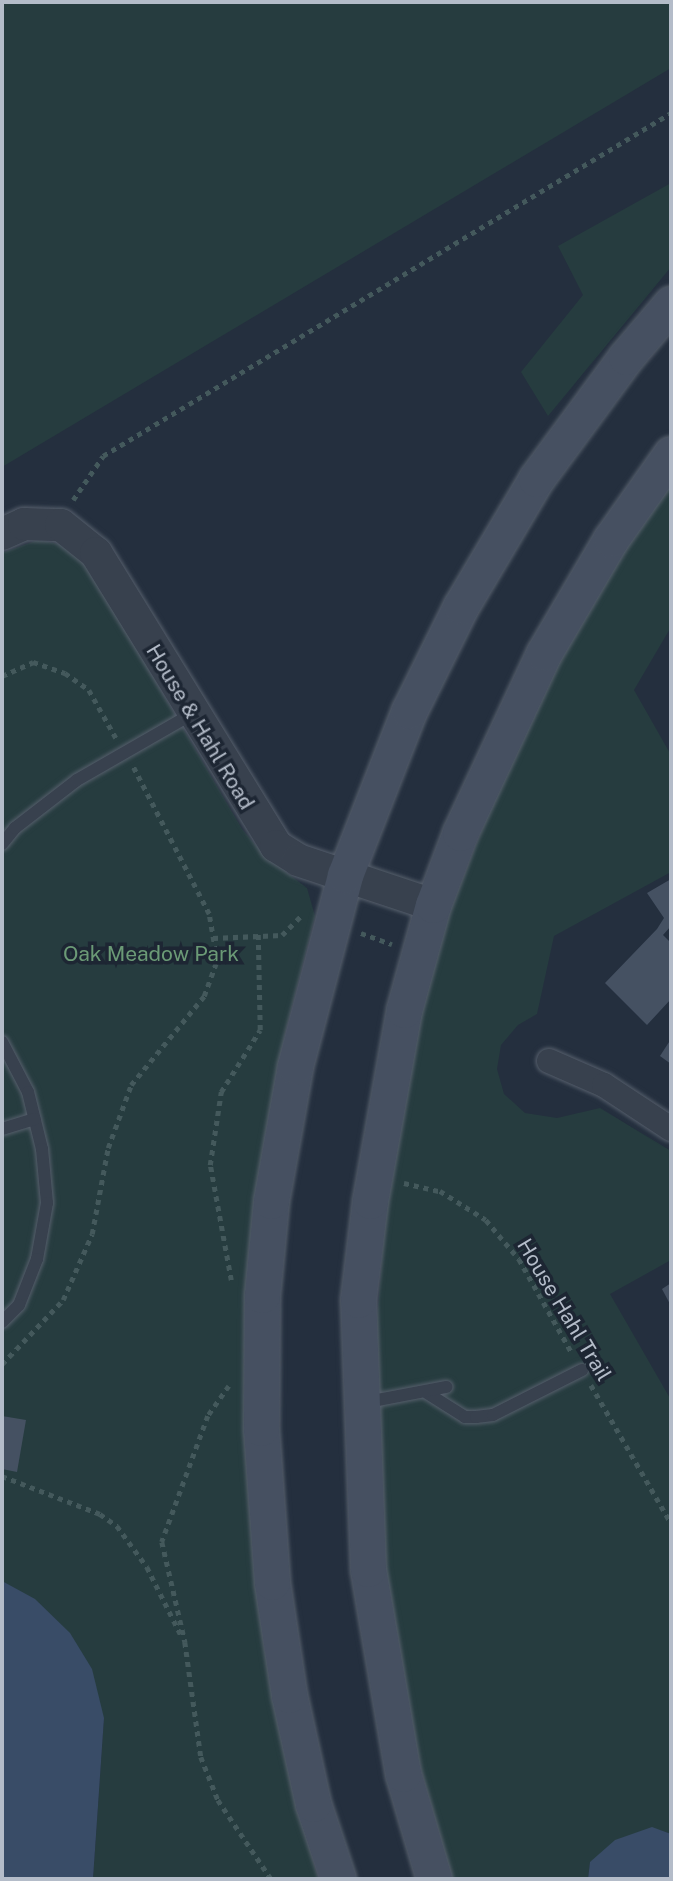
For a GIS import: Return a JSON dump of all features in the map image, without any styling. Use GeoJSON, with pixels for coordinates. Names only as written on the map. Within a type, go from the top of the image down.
{"type":"FeatureCollection","features":[{"type":"Feature","properties":{"kind":"main road"},"geometry":{"type":"LineString","coordinates":[[338,1879],[313,1804],[289,1695],[272,1582],[261,1427],[262,1295],[271,1201],[295,1066],[314,913],[345,875],[409,711],[461,606],[536,479],[625,357],[671,304]]}},
{"type":"Feature","properties":{"kind":"main road"},"geometry":{"type":"LineString","coordinates":[[434,1879],[403,1774],[382,1671],[368,1569],[359,1404],[358,1300],[375,1176],[404,1010],[433,905],[501,739],[544,653],[611,539],[671,454]]}},
{"type":"Feature","properties":{"kind":"street"},"geometry":{"type":"LineString","coordinates":[[2,534],[24,524],[61,525]]}},
{"type":"Feature","properties":{"kind":"street","name":"House & Hahl Road"},"geometry":{"type":"LineString","coordinates":[[61,525],[96,553],[191,714],[276,846],[299,860],[433,905]]}},
{"type":"Feature","properties":{"kind":"street"},"geometry":{"type":"LineString","coordinates":[[549,1061],[604,1085],[671,1129]]}},
{"type":"Feature","properties":{"kind":"lane"},"geometry":{"type":"LineString","coordinates":[[2,844],[35,811],[123,750],[191,714]]}},
{"type":"Feature","properties":{"kind":"lane"},"geometry":{"type":"LineString","coordinates":[[2,1042],[28,1092],[35,1119],[47,1203],[37,1259],[19,1305],[2,1322]]}},
{"type":"Feature","properties":{"kind":"lane"},"geometry":{"type":"LineString","coordinates":[[2,1129],[35,1119]]}},
{"type":"Feature","properties":{"kind":"lane"},"geometry":{"type":"LineString","coordinates":[[426,1393],[465,1417],[476,1418],[493,1415],[582,1370]]}},
{"type":"Feature","properties":{"kind":"lane"},"geometry":{"type":"LineString","coordinates":[[359,1404],[446,1387]]}},
{"type":"Feature","properties":{"kind":"path"},"geometry":{"type":"LineString","coordinates":[[61,525],[103,456],[671,113]]}},
{"type":"Feature","properties":{"kind":"path"},"geometry":{"type":"LineString","coordinates":[[2,676],[33,662],[65,673],[89,691],[209,914],[217,961],[204,996],[131,1086],[108,1148],[92,1234],[63,1300],[2,1364]]}},
{"type":"Feature","properties":{"kind":"path"},"geometry":{"type":"LineString","coordinates":[[213,938],[282,935],[314,913],[419,954]]}},
{"type":"Feature","properties":{"kind":"path"},"geometry":{"type":"LineString","coordinates":[[232,1287],[210,1165],[221,1092],[260,1030],[258,934]]}},
{"type":"Feature","properties":{"kind":"path","name":"House Hahl Trail"},"geometry":{"type":"LineString","coordinates":[[375,1176],[440,1191],[486,1220],[519,1259],[671,1524]]}},
{"type":"Feature","properties":{"kind":"path"},"geometry":{"type":"LineString","coordinates":[[231,1372],[230,1384],[208,1416],[162,1542],[185,1642],[201,1757],[218,1800],[271,1879]]}},
{"type":"Feature","properties":{"kind":"path"},"geometry":{"type":"LineString","coordinates":[[2,1476],[100,1514],[117,1526],[147,1567],[185,1642]]}},
{"type":"Feature","properties":{"kind":"green space"},"geometry":{"type":"Polygon","coordinates":[[[2,2],[671,2],[671,68],[2,467],[2,2]]]}},
{"type":"Feature","properties":{"kind":"green space"},"geometry":{"type":"Polygon","coordinates":[[[671,183],[671,267],[548,416],[521,372],[583,295],[558,246],[671,183]]]}},
{"type":"Feature","properties":{"kind":"green space"},"geometry":{"type":"Polygon","coordinates":[[[671,483],[671,627],[634,690],[671,755],[671,872],[554,936],[537,1014],[518,1025],[501,1045],[497,1069],[504,1094],[525,1113],[557,1118],[600,1108],[671,1151],[671,1260],[610,1294],[671,1400],[671,1834],[652,1828],[590,1862],[588,1879],[452,1879],[406,1716],[379,1543],[373,1371],[386,1206],[419,1023],[450,911],[487,817],[566,648],[621,555],[671,483]]]}},
{"type":"Feature","properties":{"kind":"green space","name":"Oak Meadow Park"},"geometry":{"type":"Polygon","coordinates":[[[38,540],[59,544],[85,561],[242,829],[265,856],[307,888],[315,916],[285,1034],[262,1154],[252,1539],[264,1647],[286,1760],[318,1879],[93,1879],[104,1718],[2,1581],[2,553],[38,540]]]}},
{"type":"Feature","properties":{"kind":"water"},"geometry":{"type":"Polygon","coordinates":[[[2,1581],[35,1599],[70,1633],[92,1669],[104,1718],[93,1879],[2,1879],[2,1581]]]}},
{"type":"Feature","properties":{"kind":"water"},"geometry":{"type":"Polygon","coordinates":[[[652,1827],[671,1834],[671,1879],[588,1879],[590,1862],[615,1840],[652,1827]]]}},
{"type":"Feature","properties":{"kind":"building"},"geometry":{"type":"Polygon","coordinates":[[[671,879],[671,926],[663,935],[671,943],[671,999],[647,1025],[605,983],[657,929],[664,918],[647,893],[671,879]]]}},
{"type":"Feature","properties":{"kind":"building"},"geometry":{"type":"Polygon","coordinates":[[[671,1039],[671,1064],[660,1056],[671,1039]]]}},
{"type":"Feature","properties":{"kind":"building"},"geometry":{"type":"Polygon","coordinates":[[[671,1283],[671,1306],[662,1289],[671,1283]]]}},
{"type":"Feature","properties":{"kind":"building"},"geometry":{"type":"Polygon","coordinates":[[[2,1416],[26,1420],[17,1472],[2,1469],[2,1416]]]}}]}
